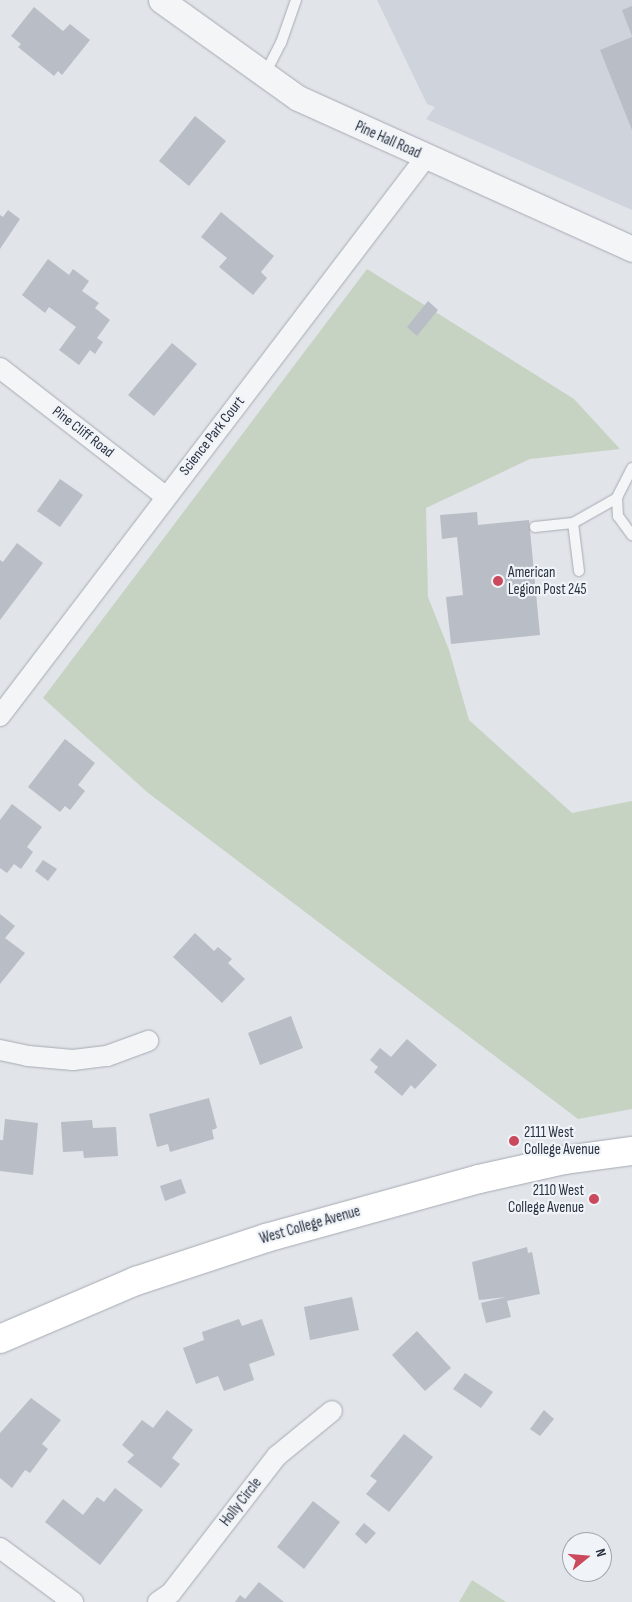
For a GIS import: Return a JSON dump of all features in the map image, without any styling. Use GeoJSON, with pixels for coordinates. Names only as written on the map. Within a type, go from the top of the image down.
{"type":"FeatureCollection","features":[{"type":"Feature","properties":{"kind":"main road","name":"West College Avenue"},"geometry":{"type":"LineString","coordinates":[[0,1339],[136,1281],[285,1233],[479,1179],[565,1160],[632,1151]]}},
{"type":"Feature","properties":{"kind":"street","name":"Pine Hall Road"},"geometry":{"type":"LineString","coordinates":[[161,0],[264,75],[328,114],[632,249]]}},
{"type":"Feature","properties":{"kind":"street","name":"Science Park Court"},"geometry":{"type":"LineString","coordinates":[[0,716],[165,496],[426,157]]}},
{"type":"Feature","properties":{"kind":"street","name":"Pine Cliff Road"},"geometry":{"type":"LineString","coordinates":[[0,368],[165,496]]}},
{"type":"Feature","properties":{"kind":"street"},"geometry":{"type":"LineString","coordinates":[[0,1050],[28,1056],[72,1060],[106,1056],[148,1041]]}},
{"type":"Feature","properties":{"kind":"street","name":"Holly Circle"},"geometry":{"type":"LineString","coordinates":[[158,1602],[171,1593],[277,1456],[332,1411]]}},
{"type":"Feature","properties":{"kind":"street"},"geometry":{"type":"LineString","coordinates":[[0,1548],[73,1602]]}},
{"type":"Feature","properties":{"kind":"lane"},"geometry":{"type":"LineString","coordinates":[[264,75],[281,43],[296,0]]}},
{"type":"Feature","properties":{"kind":"lane"},"geometry":{"type":"LineString","coordinates":[[535,527],[573,523],[616,498],[632,468]]}},
{"type":"Feature","properties":{"kind":"lane"},"geometry":{"type":"LineString","coordinates":[[616,498],[618,516],[632,535]]}},
{"type":"Feature","properties":{"kind":"lane"},"geometry":{"type":"LineString","coordinates":[[573,523],[579,571]]}},
{"type":"Feature","properties":{"kind":"shaded area"},"geometry":{"type":"Polygon","coordinates":[[[377,0],[632,0],[632,210],[426,119],[435,107],[427,104],[377,0]]]}},
{"type":"Feature","properties":{"kind":"green space"},"geometry":{"type":"Polygon","coordinates":[[[367,269],[574,399],[620,449],[530,459],[426,508],[428,597],[449,650],[469,720],[572,813],[632,801],[632,1109],[578,1119],[147,792],[43,698],[367,269]]]}},
{"type":"Feature","properties":{"kind":"green space"},"geometry":{"type":"Polygon","coordinates":[[[472,1580],[506,1602],[459,1602],[472,1580]]]}},
{"type":"Feature","properties":{"kind":"building"},"geometry":{"type":"Polygon","coordinates":[[[632,6],[632,36],[622,10],[632,6]]]}},
{"type":"Feature","properties":{"kind":"building"},"geometry":{"type":"Polygon","coordinates":[[[34,7],[63,31],[70,24],[90,40],[62,75],[58,71],[54,76],[18,47],[21,44],[11,36],[34,7]]]}},
{"type":"Feature","properties":{"kind":"building"},"geometry":{"type":"Polygon","coordinates":[[[632,37],[632,130],[600,50],[632,37]]]}},
{"type":"Feature","properties":{"kind":"building"},"geometry":{"type":"Polygon","coordinates":[[[195,116],[226,141],[189,186],[159,161],[195,116]]]}},
{"type":"Feature","properties":{"kind":"building"},"geometry":{"type":"Polygon","coordinates":[[[8,210],[20,219],[0,249],[0,215],[3,217],[8,210]]]}},
{"type":"Feature","properties":{"kind":"building"},"geometry":{"type":"Polygon","coordinates":[[[221,212],[274,256],[261,272],[267,278],[253,295],[219,267],[227,258],[201,237],[221,212]]]}},
{"type":"Feature","properties":{"kind":"building"},"geometry":{"type":"Polygon","coordinates":[[[48,259],[69,275],[73,269],[89,281],[82,291],[99,303],[95,308],[110,320],[97,338],[103,342],[95,354],[90,350],[79,365],[59,350],[76,327],[49,307],[45,313],[22,295],[48,259]]]}},
{"type":"Feature","properties":{"kind":"building"},"geometry":{"type":"Polygon","coordinates":[[[428,301],[438,310],[417,336],[407,327],[428,301]]]}},
{"type":"Feature","properties":{"kind":"building"},"geometry":{"type":"Polygon","coordinates":[[[172,343],[197,364],[154,416],[128,395],[172,343]]]}},
{"type":"Feature","properties":{"kind":"building"},"geometry":{"type":"Polygon","coordinates":[[[60,479],[83,495],[60,527],[37,511],[60,479]]]}},
{"type":"Feature","properties":{"kind":"building","name":"American Legion Post 245"},"geometry":{"type":"Polygon","coordinates":[[[477,512],[478,525],[529,520],[540,635],[451,644],[446,597],[463,595],[457,537],[442,539],[440,515],[477,512]]]}},
{"type":"Feature","properties":{"kind":"building"},"geometry":{"type":"Polygon","coordinates":[[[17,543],[43,563],[0,620],[0,560],[3,562],[17,543]]]}},
{"type":"Feature","properties":{"kind":"building"},"geometry":{"type":"Polygon","coordinates":[[[65,739],[95,763],[78,785],[85,791],[70,810],[65,806],[60,812],[28,787],[65,739]]]}},
{"type":"Feature","properties":{"kind":"building"},"geometry":{"type":"Polygon","coordinates":[[[12,804],[42,827],[27,847],[33,852],[21,869],[14,864],[7,873],[0,868],[0,820],[12,804]]]}},
{"type":"Feature","properties":{"kind":"building"},"geometry":{"type":"Polygon","coordinates":[[[43,860],[57,869],[48,881],[35,871],[43,860]]]}},
{"type":"Feature","properties":{"kind":"building"},"geometry":{"type":"Polygon","coordinates":[[[0,914],[15,926],[5,938],[25,953],[0,984],[0,914]]]}},
{"type":"Feature","properties":{"kind":"building"},"geometry":{"type":"Polygon","coordinates":[[[195,933],[214,951],[218,947],[232,959],[228,963],[245,979],[222,1003],[173,957],[195,933]]]}},
{"type":"Feature","properties":{"kind":"building"},"geometry":{"type":"Polygon","coordinates":[[[291,1016],[303,1048],[260,1065],[248,1033],[291,1016]]]}},
{"type":"Feature","properties":{"kind":"building"},"geometry":{"type":"Polygon","coordinates":[[[407,1039],[437,1065],[415,1089],[411,1085],[402,1096],[374,1072],[378,1067],[370,1060],[380,1048],[391,1057],[407,1039]]]}},
{"type":"Feature","properties":{"kind":"building"},"geometry":{"type":"Polygon","coordinates":[[[209,1098],[217,1128],[212,1130],[214,1139],[170,1152],[168,1144],[157,1147],[149,1114],[209,1098]]]}},
{"type":"Feature","properties":{"kind":"building"},"geometry":{"type":"Polygon","coordinates":[[[5,1119],[38,1123],[33,1175],[0,1171],[0,1140],[3,1140],[5,1119]]]}},
{"type":"Feature","properties":{"kind":"building"},"geometry":{"type":"Polygon","coordinates":[[[92,1120],[93,1128],[116,1127],[118,1156],[84,1158],[83,1151],[63,1152],[61,1122],[92,1120]]]}},
{"type":"Feature","properties":{"kind":"building"},"geometry":{"type":"Polygon","coordinates":[[[181,1179],[186,1193],[165,1201],[160,1186],[181,1179]]]}},
{"type":"Feature","properties":{"kind":"building"},"geometry":{"type":"Polygon","coordinates":[[[527,1247],[528,1253],[532,1252],[540,1294],[507,1301],[511,1317],[486,1323],[481,1303],[506,1297],[479,1300],[472,1262],[527,1247]]]}},
{"type":"Feature","properties":{"kind":"building"},"geometry":{"type":"Polygon","coordinates":[[[352,1297],[359,1330],[310,1340],[304,1307],[352,1297]]]}},
{"type":"Feature","properties":{"kind":"building"},"geometry":{"type":"Polygon","coordinates":[[[239,1319],[242,1326],[262,1319],[275,1355],[249,1364],[254,1380],[224,1391],[218,1376],[196,1384],[183,1348],[204,1340],[202,1332],[239,1319]]]}},
{"type":"Feature","properties":{"kind":"building"},"geometry":{"type":"Polygon","coordinates":[[[417,1331],[451,1368],[425,1391],[392,1355],[417,1331]]]}},
{"type":"Feature","properties":{"kind":"building"},"geometry":{"type":"Polygon","coordinates":[[[465,1373],[493,1392],[481,1408],[453,1389],[465,1373]]]}},
{"type":"Feature","properties":{"kind":"building"},"geometry":{"type":"Polygon","coordinates":[[[31,1398],[61,1420],[42,1444],[48,1449],[30,1473],[25,1470],[12,1488],[0,1478],[0,1433],[31,1398]]]}},
{"type":"Feature","properties":{"kind":"building"},"geometry":{"type":"Polygon","coordinates":[[[167,1410],[193,1430],[172,1458],[180,1464],[161,1488],[127,1462],[134,1455],[122,1445],[142,1420],[153,1428],[167,1410]]]}},
{"type":"Feature","properties":{"kind":"building"},"geometry":{"type":"Polygon","coordinates":[[[544,1410],[554,1419],[540,1436],[530,1429],[544,1410]]]}},
{"type":"Feature","properties":{"kind":"building"},"geometry":{"type":"Polygon","coordinates":[[[404,1434],[433,1457],[389,1512],[366,1494],[377,1481],[370,1476],[404,1434]]]}},
{"type":"Feature","properties":{"kind":"building"},"geometry":{"type":"Polygon","coordinates":[[[115,1488],[143,1510],[100,1565],[45,1522],[63,1499],[83,1515],[97,1497],[104,1502],[115,1488]]]}},
{"type":"Feature","properties":{"kind":"building"},"geometry":{"type":"Polygon","coordinates":[[[313,1501],[340,1522],[304,1569],[277,1547],[313,1501]]]}},
{"type":"Feature","properties":{"kind":"building"},"geometry":{"type":"Polygon","coordinates":[[[364,1523],[376,1533],[366,1544],[355,1534],[364,1523]]]}},
{"type":"Feature","properties":{"kind":"building"},"geometry":{"type":"Polygon","coordinates":[[[259,1582],[284,1602],[235,1602],[240,1595],[245,1599],[259,1582]]]}},
{"type":"Feature","properties":{"kind":"place","name":"American Legion Post 245"},"geometry":{"type":"Point","coordinates":[498,581]}},
{"type":"Feature","properties":{"kind":"place","name":"2111 West College Avenue"},"geometry":{"type":"Point","coordinates":[514,1141]}},
{"type":"Feature","properties":{"kind":"place","name":"2110 West College Avenue"},"geometry":{"type":"Point","coordinates":[594,1199]}}]}
